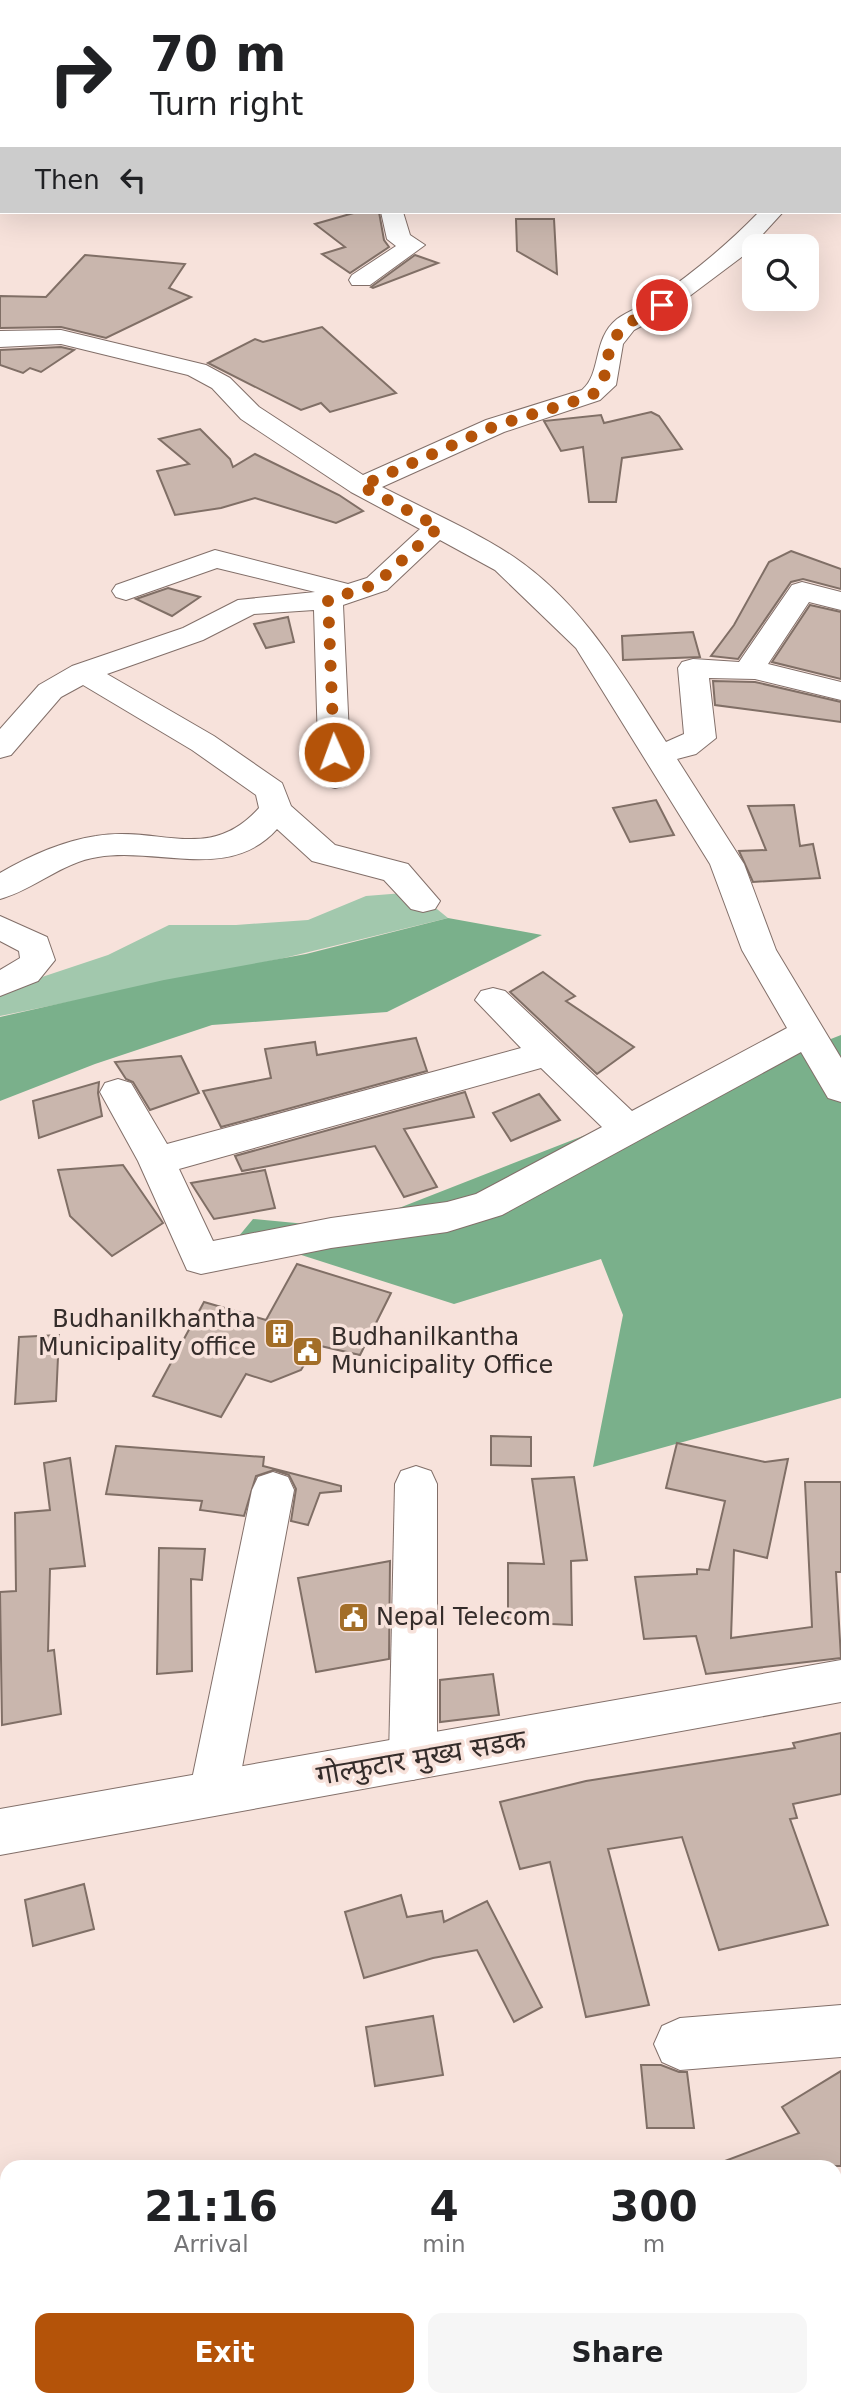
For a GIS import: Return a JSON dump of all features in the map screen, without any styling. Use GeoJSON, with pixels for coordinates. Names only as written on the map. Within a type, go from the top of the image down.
{"type":"FeatureCollection","features":[{"type":"Feature","properties":{"kind":"street"},"geometry":{"type":"LineString","coordinates":[[361,280],[414,245],[399,239],[393,214]]}},
{"type":"Feature","properties":{"kind":"street"},"geometry":{"type":"LineString","coordinates":[[361,486],[495,426],[591,396],[603,385],[611,344],[625,325],[662,305],[735,251],[769,214]]}},
{"type":"Feature","properties":{"kind":"street"},"geometry":{"type":"LineString","coordinates":[[0,339],[61,337],[197,370],[220,383],[250,413],[361,486],[505,564],[548,602],[588,643],[727,864],[759,950],[841,1089]]}},
{"type":"Feature","properties":{"kind":"street"},"geometry":{"type":"LineString","coordinates":[[0,748],[50,691],[83,672],[193,634],[248,606],[341,596],[376,584],[439,527]]}},
{"type":"Feature","properties":{"kind":"street"},"geometry":{"type":"LineString","coordinates":[[126,591],[215,559],[341,596]]}},
{"type":"Feature","properties":{"kind":"street"},"geometry":{"type":"LineString","coordinates":[[658,754],[685,747],[700,738],[693,668],[748,672],[802,591],[841,601]]}},
{"type":"Feature","properties":{"kind":"street"},"geometry":{"type":"LineString","coordinates":[[335,778],[341,596]]}},
{"type":"Feature","properties":{"kind":"street"},"geometry":{"type":"LineString","coordinates":[[750,669],[841,691]]}},
{"type":"Feature","properties":{"kind":"street"},"geometry":{"type":"LineString","coordinates":[[83,672],[203,743],[271,790],[276,810],[324,853],[378,864],[397,872],[423,901]]}},
{"type":"Feature","properties":{"kind":"street"},"geometry":{"type":"LineString","coordinates":[[0,888],[30,870],[97,846],[227,849],[263,829],[276,810]]}},
{"type":"Feature","properties":{"kind":"street"},"geometry":{"type":"LineString","coordinates":[[0,927],[35,945],[38,960],[26,973],[0,984]]}},
{"type":"Feature","properties":{"kind":"street"},"geometry":{"type":"LineString","coordinates":[[493,1000],[628,1130]]}},
{"type":"Feature","properties":{"kind":"street"},"geometry":{"type":"LineString","coordinates":[[118,1092],[157,1161],[201,1259],[331,1233],[447,1217],[478,1208],[808,1033]]}},
{"type":"Feature","properties":{"kind":"street"},"geometry":{"type":"LineString","coordinates":[[157,1161],[549,1053]]}},
{"type":"Feature","properties":{"kind":"street"},"geometry":{"type":"LineString","coordinates":[[413,1758],[416,1484]]}},
{"type":"Feature","properties":{"kind":"street"},"geometry":{"type":"LineString","coordinates":[[213,1794],[273,1490]]}},
{"type":"Feature","properties":{"kind":"street","name":"गोल्फुटार मुख्य सडक"},"geometry":{"type":"LineString","coordinates":[[0,1832],[841,1681]]}},
{"type":"Feature","properties":{"kind":"street"},"geometry":{"type":"LineString","coordinates":[[680,2044],[841,2031]]}},
{"type":"Feature","properties":{"kind":"green space"},"geometry":{"type":"Polygon","coordinates":[[[416,892],[448,918],[280,959],[0,1016],[0,991],[108,955],[169,925],[236,925],[308,920],[366,896],[416,892]]]}},
{"type":"Feature","properties":{"kind":"green space"},"geometry":{"type":"Polygon","coordinates":[[[448,918],[542,935],[387,1012],[212,1025],[95,1064],[0,1101],[0,1017],[164,980],[306,954],[448,918]]]}},
{"type":"Feature","properties":{"kind":"green space"},"geometry":{"type":"Polygon","coordinates":[[[841,1035],[841,1398],[593,1467],[623,1315],[601,1259],[454,1304],[292,1252],[234,1242],[253,1219],[348,1228],[841,1035]]]}},
{"type":"Feature","properties":{"kind":"building"},"geometry":{"type":"Polygon","coordinates":[[[350,214],[379,214],[384,240],[389,247],[350,273],[322,254],[345,247],[315,224],[350,214]]]}},
{"type":"Feature","properties":{"kind":"building"},"geometry":{"type":"Polygon","coordinates":[[[516,219],[554,219],[557,274],[517,251],[516,219]]]}},
{"type":"Feature","properties":{"kind":"building"},"geometry":{"type":"Polygon","coordinates":[[[85,255],[185,264],[169,288],[191,297],[106,338],[61,327],[0,328],[0,296],[46,297],[85,255]]]}},
{"type":"Feature","properties":{"kind":"building"},"geometry":{"type":"Polygon","coordinates":[[[415,255],[438,263],[371,287],[415,255]]]}},
{"type":"Feature","properties":{"kind":"building"},"geometry":{"type":"Polygon","coordinates":[[[322,327],[396,393],[330,412],[321,403],[301,410],[208,363],[255,339],[263,342],[322,327]]]}},
{"type":"Feature","properties":{"kind":"building"},"geometry":{"type":"Polygon","coordinates":[[[61,347],[74,350],[41,372],[30,368],[23,373],[0,365],[0,350],[61,347]]]}},
{"type":"Feature","properties":{"kind":"building"},"geometry":{"type":"Polygon","coordinates":[[[651,412],[659,416],[682,449],[622,458],[616,502],[589,502],[583,447],[561,451],[544,421],[601,415],[604,423],[651,412]]]}},
{"type":"Feature","properties":{"kind":"building"},"geometry":{"type":"Polygon","coordinates":[[[200,429],[230,459],[233,467],[255,454],[339,495],[363,511],[336,523],[255,498],[221,508],[175,515],[157,471],[189,464],[159,439],[200,429]]]}},
{"type":"Feature","properties":{"kind":"building"},"geometry":{"type":"Polygon","coordinates":[[[791,551],[841,569],[841,589],[803,579],[791,582],[738,659],[711,656],[734,625],[769,562],[791,551]]]}},
{"type":"Feature","properties":{"kind":"building"},"geometry":{"type":"Polygon","coordinates":[[[168,588],[200,597],[172,616],[136,599],[168,588]]]}},
{"type":"Feature","properties":{"kind":"building"},"geometry":{"type":"Polygon","coordinates":[[[810,605],[841,612],[841,679],[772,662],[810,605]]]}},
{"type":"Feature","properties":{"kind":"building"},"geometry":{"type":"Polygon","coordinates":[[[288,617],[294,642],[266,648],[254,624],[288,617]]]}},
{"type":"Feature","properties":{"kind":"building"},"geometry":{"type":"Polygon","coordinates":[[[693,632],[700,657],[623,660],[622,636],[693,632]]]}},
{"type":"Feature","properties":{"kind":"building"},"geometry":{"type":"Polygon","coordinates":[[[713,681],[755,682],[841,702],[841,722],[715,705],[713,681]]]}},
{"type":"Feature","properties":{"kind":"building"},"geometry":{"type":"Polygon","coordinates":[[[656,800],[674,835],[630,842],[613,808],[656,800]]]}},
{"type":"Feature","properties":{"kind":"building"},"geometry":{"type":"Polygon","coordinates":[[[794,805],[800,846],[813,844],[820,878],[753,882],[739,851],[766,850],[748,806],[794,805]]]}},
{"type":"Feature","properties":{"kind":"building"},"geometry":{"type":"Polygon","coordinates":[[[543,972],[575,996],[566,1001],[634,1047],[597,1074],[510,992],[543,972]]]}},
{"type":"Feature","properties":{"kind":"building"},"geometry":{"type":"Polygon","coordinates":[[[416,1038],[427,1071],[221,1127],[203,1091],[271,1078],[265,1049],[315,1042],[317,1055],[416,1038]]]}},
{"type":"Feature","properties":{"kind":"building"},"geometry":{"type":"Polygon","coordinates":[[[181,1056],[199,1093],[150,1110],[133,1082],[126,1079],[115,1062],[181,1056]]]}},
{"type":"Feature","properties":{"kind":"building"},"geometry":{"type":"Polygon","coordinates":[[[99,1082],[102,1116],[39,1138],[33,1101],[99,1082]]]}},
{"type":"Feature","properties":{"kind":"building"},"geometry":{"type":"Polygon","coordinates":[[[465,1092],[474,1117],[404,1129],[437,1187],[404,1197],[375,1146],[242,1171],[235,1156],[465,1092]]]}},
{"type":"Feature","properties":{"kind":"building"},"geometry":{"type":"Polygon","coordinates":[[[539,1094],[560,1120],[511,1141],[493,1113],[539,1094]]]}},
{"type":"Feature","properties":{"kind":"building"},"geometry":{"type":"Polygon","coordinates":[[[123,1165],[163,1223],[112,1256],[70,1216],[58,1170],[123,1165]]]}},
{"type":"Feature","properties":{"kind":"building"},"geometry":{"type":"Polygon","coordinates":[[[265,1170],[275,1208],[214,1219],[191,1183],[265,1170]]]}},
{"type":"Feature","properties":{"kind":"building","name":"Budhanilkhantha Municipality office"},"geometry":{"type":"Polygon","coordinates":[[[297,1264],[391,1293],[360,1355],[316,1345],[301,1370],[271,1382],[246,1374],[221,1417],[153,1396],[204,1302],[266,1320],[297,1264]]]}},
{"type":"Feature","properties":{"kind":"building"},"geometry":{"type":"Polygon","coordinates":[[[59,1335],[56,1401],[15,1404],[19,1337],[59,1335]]]}},
{"type":"Feature","properties":{"kind":"building"},"geometry":{"type":"Polygon","coordinates":[[[491,1436],[531,1437],[531,1466],[491,1465],[491,1436]]]}},
{"type":"Feature","properties":{"kind":"building"},"geometry":{"type":"Polygon","coordinates":[[[677,1443],[765,1462],[788,1459],[767,1558],[734,1550],[731,1638],[812,1627],[805,1482],[841,1482],[841,1572],[836,1572],[841,1658],[706,1674],[696,1636],[644,1639],[635,1577],[697,1574],[697,1569],[709,1570],[725,1501],[666,1488],[677,1443]]]}},
{"type":"Feature","properties":{"kind":"building"},"geometry":{"type":"Polygon","coordinates":[[[116,1446],[264,1457],[263,1466],[341,1486],[341,1491],[320,1493],[308,1525],[291,1521],[296,1489],[289,1475],[274,1470],[256,1476],[244,1516],[200,1510],[202,1501],[106,1494],[116,1446]]]}},
{"type":"Feature","properties":{"kind":"building"},"geometry":{"type":"Polygon","coordinates":[[[70,1458],[85,1566],[50,1569],[48,1651],[54,1650],[61,1714],[2,1725],[0,1592],[16,1591],[15,1513],[50,1510],[44,1463],[70,1458]]]}},
{"type":"Feature","properties":{"kind":"building"},"geometry":{"type":"Polygon","coordinates":[[[574,1477],[587,1560],[571,1561],[572,1625],[508,1622],[508,1563],[544,1564],[532,1479],[574,1477]]]}},
{"type":"Feature","properties":{"kind":"building"},"geometry":{"type":"Polygon","coordinates":[[[159,1548],[205,1549],[202,1580],[191,1579],[192,1671],[157,1674],[159,1548]]]}},
{"type":"Feature","properties":{"kind":"building","name":"Nepal Telecom"},"geometry":{"type":"Polygon","coordinates":[[[390,1561],[389,1659],[316,1672],[298,1578],[390,1561]]]}},
{"type":"Feature","properties":{"kind":"building"},"geometry":{"type":"Polygon","coordinates":[[[493,1674],[499,1715],[440,1722],[440,1680],[493,1674]]]}},
{"type":"Feature","properties":{"kind":"building"},"geometry":{"type":"Polygon","coordinates":[[[841,1733],[841,1794],[793,1804],[797,1818],[790,1819],[828,1925],[719,1950],[682,1837],[608,1849],[649,2005],[586,2017],[550,1862],[520,1869],[500,1802],[586,1781],[795,1748],[793,1743],[841,1733]]]}},
{"type":"Feature","properties":{"kind":"building"},"geometry":{"type":"Polygon","coordinates":[[[84,1884],[94,1929],[33,1946],[25,1900],[84,1884]]]}},
{"type":"Feature","properties":{"kind":"building"},"geometry":{"type":"Polygon","coordinates":[[[401,1895],[407,1917],[442,1911],[444,1922],[487,1901],[542,2007],[514,2022],[477,1950],[433,1958],[364,1978],[345,1912],[401,1895]]]}},
{"type":"Feature","properties":{"kind":"building"},"geometry":{"type":"Polygon","coordinates":[[[433,2016],[443,2075],[375,2086],[366,2027],[433,2016]]]}},
{"type":"Feature","properties":{"kind":"building"},"geometry":{"type":"Polygon","coordinates":[[[641,2065],[661,2065],[687,2072],[694,2128],[647,2128],[641,2065]]]}},
{"type":"Feature","properties":{"kind":"building"},"geometry":{"type":"Polygon","coordinates":[[[841,2071],[841,2160],[728,2160],[799,2133],[782,2107],[841,2071]]]}},
{"type":"Feature","properties":{"kind":"place","name":"Budhanilkhantha Municipality office"},"geometry":{"type":"Point","coordinates":[279,1333]}},
{"type":"Feature","properties":{"kind":"place","name":"Budhanilkantha Municipality Office"},"geometry":{"type":"Point","coordinates":[308,1351]}},
{"type":"Feature","properties":{"kind":"place","name":"Nepal Telecom"},"geometry":{"type":"Point","coordinates":[353,1617]}},
{"type":"Feature","properties":{"kind":"route"},"geometry":{"type":"LineString","coordinates":[[334,752],[328,600],[376,584],[439,527],[361,486],[495,426],[591,396],[603,385],[611,344],[625,325],[662,305]]}}]}
